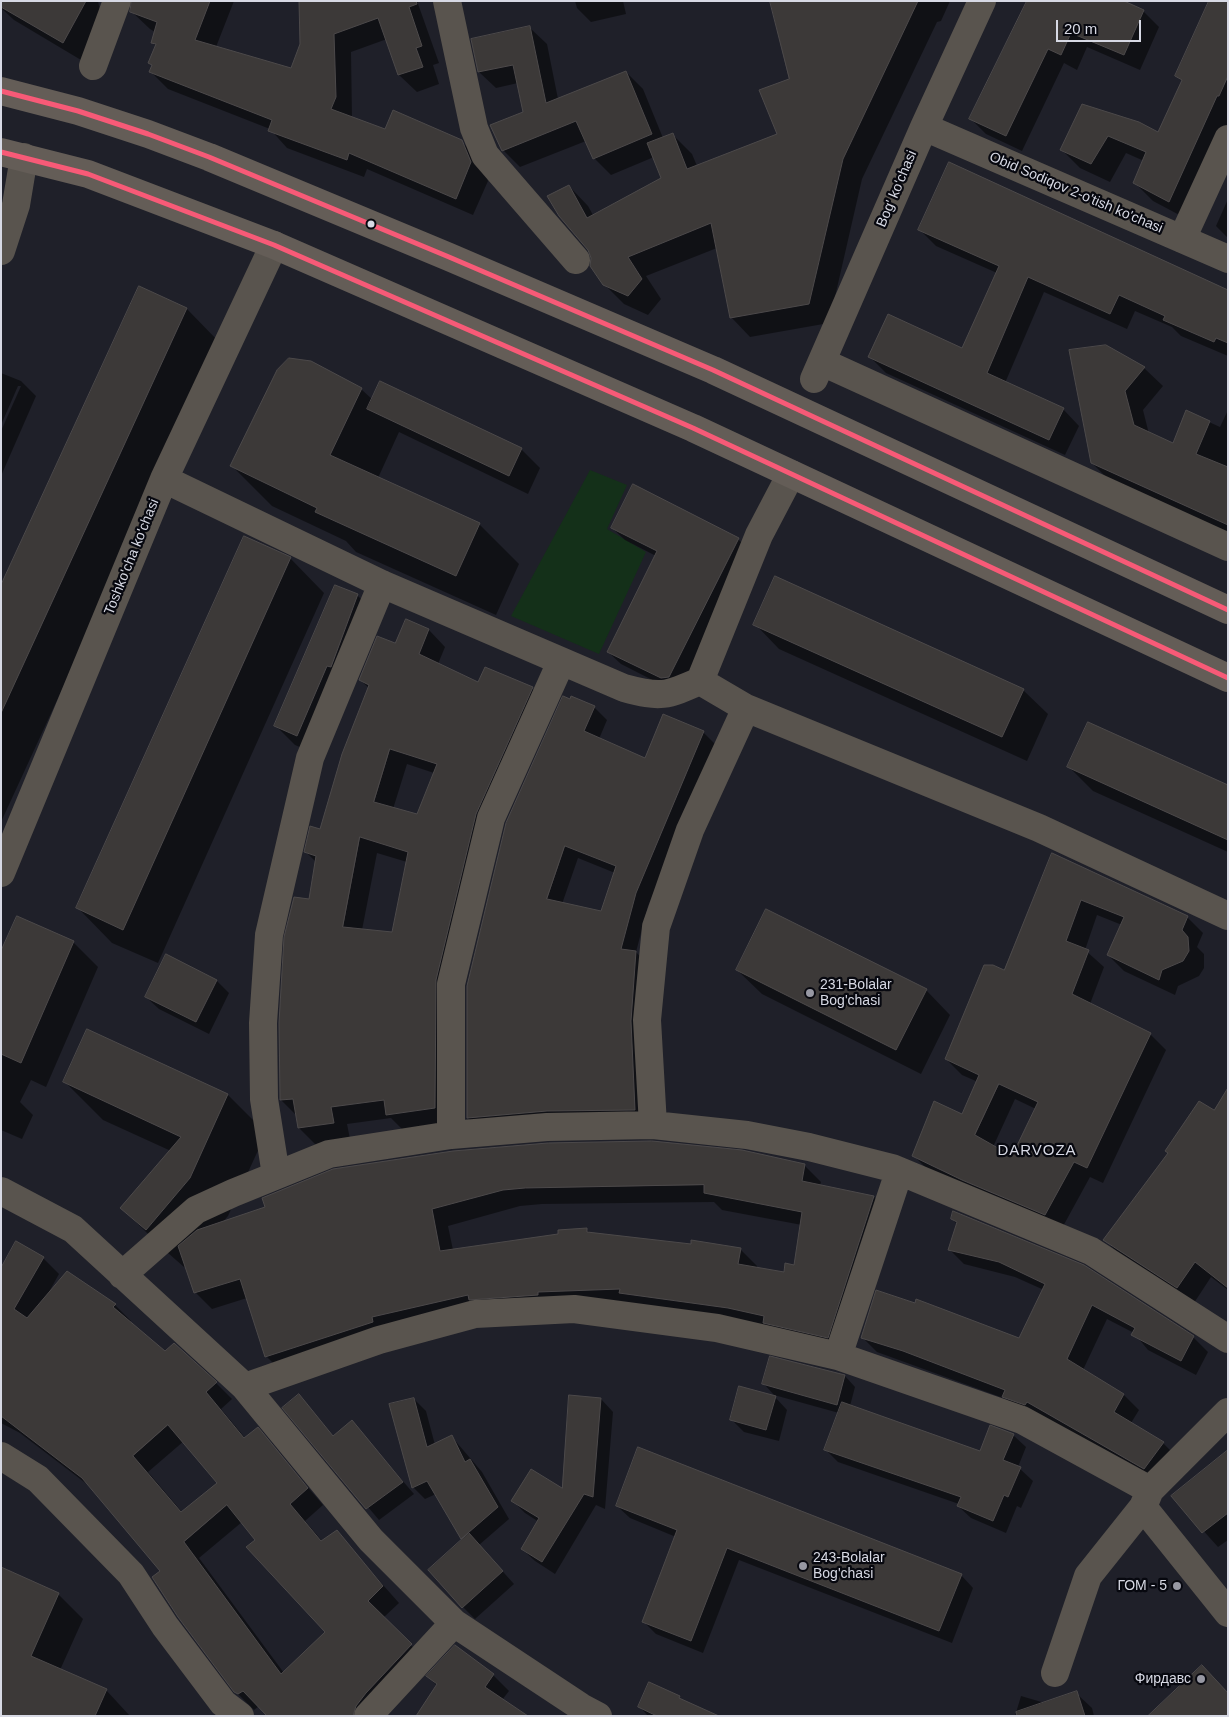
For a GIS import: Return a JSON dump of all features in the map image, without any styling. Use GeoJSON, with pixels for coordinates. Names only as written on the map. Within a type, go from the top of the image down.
{"type":"FeatureCollection","features":[{"type":"Feature","properties":{"kind":"main road"},"geometry":{"type":"LineString","coordinates":[[1,90],[78,111],[148,134],[209,157],[449,257],[713,370],[1228,610]]}},
{"type":"Feature","properties":{"kind":"main road"},"geometry":{"type":"LineString","coordinates":[[12,155],[88,174],[274,245],[693,428],[1228,678]]}},
{"type":"Feature","properties":{"kind":"street"},"geometry":{"type":"LineString","coordinates":[[93,66],[117,1]]}},
{"type":"Feature","properties":{"kind":"street"},"geometry":{"type":"LineString","coordinates":[[448,1],[474,128],[485,155],[576,260]]}},
{"type":"Feature","properties":{"kind":"street","name":"Bog' ko'chasi"},"geometry":{"type":"LineString","coordinates":[[982,1],[924,127],[818,371],[1228,547]]}},
{"type":"Feature","properties":{"kind":"street","name":"Obid Sodiqov 2-o'tish ko'chasi"},"geometry":{"type":"LineString","coordinates":[[924,127],[1228,259]]}},
{"type":"Feature","properties":{"kind":"street"},"geometry":{"type":"LineString","coordinates":[[1182,239],[1228,139]]}},
{"type":"Feature","properties":{"kind":"street"},"geometry":{"type":"LineString","coordinates":[[1,251],[16,205],[12,155]]}},
{"type":"Feature","properties":{"kind":"street","name":"Toshko'cha ko'chasi"},"geometry":{"type":"LineString","coordinates":[[1,874],[164,479],[274,245]]}},
{"type":"Feature","properties":{"kind":"street"},"geometry":{"type":"LineString","coordinates":[[164,479],[382,584],[561,662],[624,688],[643,693],[669,695],[700,681],[759,535],[791,474]]}},
{"type":"Feature","properties":{"kind":"street"},"geometry":{"type":"LineString","coordinates":[[276,1175],[264,1099],[263,1023],[269,935],[310,758],[382,584]]}},
{"type":"Feature","properties":{"kind":"street"},"geometry":{"type":"LineString","coordinates":[[451,1135],[451,984],[491,818],[561,662]]}},
{"type":"Feature","properties":{"kind":"street"},"geometry":{"type":"LineString","coordinates":[[700,681],[746,708],[1038,828],[1228,916]]}},
{"type":"Feature","properties":{"kind":"street"},"geometry":{"type":"LineString","coordinates":[[653,1125],[647,1020],[656,927],[690,830],[746,708]]}},
{"type":"Feature","properties":{"kind":"street"},"geometry":{"type":"LineString","coordinates":[[122,1275],[196,1210],[328,1154],[451,1135],[547,1127],[653,1125],[746,1135],[800,1145],[892,1168],[1092,1252],[1228,1339]]}},
{"type":"Feature","properties":{"kind":"street"},"geometry":{"type":"LineString","coordinates":[[838,1356],[899,1172]]}},
{"type":"Feature","properties":{"kind":"street"},"geometry":{"type":"LineString","coordinates":[[1,1191],[73,1229],[244,1386],[371,1540],[454,1623],[581,1707],[598,1716]]}},
{"type":"Feature","properties":{"kind":"street"},"geometry":{"type":"LineString","coordinates":[[244,1386],[379,1340],[475,1314],[574,1309],[717,1328],[838,1356],[1022,1420],[1146,1498],[1228,1613]]}},
{"type":"Feature","properties":{"kind":"street"},"geometry":{"type":"LineString","coordinates":[[1054,1674],[1088,1576],[1146,1498],[1228,1412]]}},
{"type":"Feature","properties":{"kind":"street"},"geometry":{"type":"LineString","coordinates":[[1,1456],[38,1479],[131,1574],[166,1626],[223,1702],[240,1716]]}},
{"type":"Feature","properties":{"kind":"street"},"geometry":{"type":"LineString","coordinates":[[368,1716],[454,1623]]}},
{"type":"Feature","properties":{"kind":"green space"},"geometry":{"type":"Polygon","coordinates":[[[590,470],[627,485],[607,529],[646,552],[599,654],[511,616],[590,470]]]}},
{"type":"Feature","properties":{"kind":"building"},"geometry":{"type":"Polygon","coordinates":[[[1,1],[86,1],[63,43],[1,7],[1,1]]]}},
{"type":"Feature","properties":{"kind":"building"},"geometry":{"type":"Polygon","coordinates":[[[132,1],[210,1],[195,40],[291,68],[300,44],[299,1],[416,1],[417,4],[409,7],[422,46],[416,48],[423,67],[398,75],[378,18],[334,34],[336,97],[331,109],[385,129],[393,110],[462,140],[471,162],[456,199],[349,153],[347,160],[268,131],[272,120],[149,72],[152,65],[148,63],[156,44],[151,43],[157,22],[130,12],[132,1]]]}},
{"type":"Feature","properties":{"kind":"building"},"geometry":{"type":"Polygon","coordinates":[[[770,1],[918,1],[843,159],[809,304],[730,318],[711,223],[628,257],[642,279],[628,296],[603,285],[590,266],[591,258],[588,250],[559,216],[547,196],[569,185],[587,218],[661,178],[647,143],[673,133],[687,169],[777,134],[759,90],[789,79],[770,1]]]}},
{"type":"Feature","properties":{"kind":"building"},"geometry":{"type":"Polygon","coordinates":[[[1027,1],[1124,1],[1144,10],[1124,55],[1071,33],[1061,55],[1048,49],[1006,136],[969,119],[1027,1]]]}},
{"type":"Feature","properties":{"kind":"building"},"geometry":{"type":"Polygon","coordinates":[[[1209,1],[1228,1],[1228,76],[1169,202],[1133,183],[1146,152],[1108,136],[1091,164],[1060,150],[1082,104],[1139,122],[1158,132],[1182,80],[1175,76],[1209,1]]]}},
{"type":"Feature","properties":{"kind":"building"},"geometry":{"type":"Polygon","coordinates":[[[530,26],[546,103],[626,71],[652,134],[593,159],[576,121],[502,151],[490,125],[523,112],[513,65],[478,72],[471,39],[530,26]]]}},
{"type":"Feature","properties":{"kind":"building"},"geometry":{"type":"Polygon","coordinates":[[[949,162],[1228,290],[1228,343],[1216,338],[1214,342],[1163,320],[1165,316],[1119,295],[1110,314],[1028,277],[987,373],[1064,408],[1049,440],[868,357],[888,314],[962,348],[999,266],[918,230],[949,162]]]}},
{"type":"Feature","properties":{"kind":"building"},"geometry":{"type":"Polygon","coordinates":[[[139,286],[187,308],[1,713],[1,585],[139,286]]]}},
{"type":"Feature","properties":{"kind":"building"},"geometry":{"type":"Polygon","coordinates":[[[1106,345],[1145,367],[1125,391],[1134,425],[1173,443],[1186,410],[1210,421],[1196,454],[1228,467],[1228,525],[1091,463],[1069,350],[1106,345]]]}},
{"type":"Feature","properties":{"kind":"building"},"geometry":{"type":"Polygon","coordinates":[[[289,358],[311,361],[362,388],[330,455],[480,523],[456,576],[315,512],[317,508],[230,466],[277,370],[289,358]]]}},
{"type":"Feature","properties":{"kind":"building"},"geometry":{"type":"Polygon","coordinates":[[[380,381],[522,448],[509,476],[367,409],[380,381]]]}},
{"type":"Feature","properties":{"kind":"building"},"geometry":{"type":"Polygon","coordinates":[[[633,484],[739,538],[669,677],[661,678],[607,652],[657,551],[611,528],[633,484]]]}},
{"type":"Feature","properties":{"kind":"building"},"geometry":{"type":"Polygon","coordinates":[[[244,536],[291,557],[123,930],[76,908],[244,536]]]}},
{"type":"Feature","properties":{"kind":"building"},"geometry":{"type":"Polygon","coordinates":[[[775,576],[1024,689],[1002,737],[753,625],[775,576]]]}},
{"type":"Feature","properties":{"kind":"building"},"geometry":{"type":"Polygon","coordinates":[[[335,585],[358,594],[331,667],[327,666],[297,736],[274,726],[335,585]]]}},
{"type":"Feature","properties":{"kind":"building"},"geometry":{"type":"Polygon","coordinates":[[[406,619],[429,629],[419,654],[478,682],[485,667],[533,687],[476,814],[436,980],[435,1108],[386,1115],[384,1100],[331,1107],[334,1123],[298,1128],[293,1099],[280,1100],[279,1023],[284,937],[294,897],[309,899],[316,856],[304,852],[310,826],[320,829],[342,754],[369,685],[359,680],[377,636],[395,643],[406,619]],[[390,749],[374,802],[417,814],[437,764],[390,749]],[[360,837],[343,927],[392,932],[408,852],[360,837]]]}},
{"type":"Feature","properties":{"kind":"building"},"geometry":{"type":"Polygon","coordinates":[[[563,696],[570,699],[571,696],[595,706],[584,731],[645,758],[663,714],[704,731],[636,893],[621,949],[636,951],[631,1021],[635,1110],[547,1111],[467,1118],[467,986],[506,823],[563,696]],[[565,846],[547,899],[601,911],[616,866],[565,846]]]}},
{"type":"Feature","properties":{"kind":"building"},"geometry":{"type":"Polygon","coordinates":[[[1088,722],[1228,785],[1228,840],[1067,767],[1088,722]]]}},
{"type":"Feature","properties":{"kind":"building"},"geometry":{"type":"Polygon","coordinates":[[[1052,853],[1188,916],[1182,930],[1188,937],[1189,951],[1183,961],[1162,970],[1159,980],[1107,955],[1124,917],[1081,900],[1066,941],[1089,950],[1072,994],[1151,1033],[1087,1168],[1074,1162],[1045,1215],[962,1180],[912,1156],[934,1101],[962,1114],[979,1075],[945,1059],[984,965],[993,965],[1004,970],[1052,853]],[[999,1084],[975,1135],[1012,1156],[1038,1102],[999,1084]]]}},
{"type":"Feature","properties":{"kind":"building"},"geometry":{"type":"Polygon","coordinates":[[[766,909],[927,989],[896,1050],[736,970],[766,909]]]}},
{"type":"Feature","properties":{"kind":"building"},"geometry":{"type":"Polygon","coordinates":[[[17,916],[74,941],[21,1063],[1,1054],[1,951],[17,916]]]}},
{"type":"Feature","properties":{"kind":"building"},"geometry":{"type":"Polygon","coordinates":[[[166,954],[217,980],[196,1022],[145,997],[166,954]]]}},
{"type":"Feature","properties":{"kind":"building"},"geometry":{"type":"Polygon","coordinates":[[[87,1029],[228,1094],[190,1178],[146,1230],[120,1208],[181,1137],[63,1082],[87,1029]]]}},
{"type":"Feature","properties":{"kind":"building"},"geometry":{"type":"Polygon","coordinates":[[[1228,1088],[1228,1288],[1195,1262],[1177,1288],[1103,1240],[1168,1153],[1165,1151],[1199,1101],[1214,1110],[1228,1088]]]}},
{"type":"Feature","properties":{"kind":"building"},"geometry":{"type":"Polygon","coordinates":[[[652,1141],[742,1150],[805,1164],[802,1181],[874,1196],[828,1338],[763,1323],[764,1316],[728,1308],[619,1293],[620,1289],[538,1292],[538,1295],[469,1300],[468,1295],[372,1317],[373,1322],[265,1357],[240,1279],[194,1293],[178,1246],[197,1230],[265,1207],[262,1198],[333,1169],[453,1151],[548,1143],[652,1141]],[[704,1185],[525,1188],[503,1190],[432,1209],[440,1251],[558,1234],[558,1230],[587,1228],[587,1232],[691,1244],[691,1240],[741,1248],[738,1264],[784,1272],[785,1263],[794,1265],[802,1212],[704,1193],[704,1185]]]}},
{"type":"Feature","properties":{"kind":"building"},"geometry":{"type":"Polygon","coordinates":[[[953,1211],[1084,1265],[1194,1336],[1181,1361],[1131,1335],[1135,1328],[1092,1305],[1067,1359],[1124,1394],[1114,1412],[1164,1442],[1144,1469],[1027,1402],[1025,1405],[1002,1397],[1005,1390],[903,1351],[861,1338],[876,1290],[915,1303],[916,1299],[1019,1338],[1045,1284],[999,1262],[948,1250],[957,1222],[951,1219],[953,1211]]]}},
{"type":"Feature","properties":{"kind":"building"},"geometry":{"type":"Polygon","coordinates":[[[16,1241],[44,1257],[14,1309],[27,1318],[67,1271],[116,1304],[113,1307],[165,1351],[174,1343],[217,1382],[206,1392],[244,1438],[258,1427],[308,1488],[290,1504],[321,1541],[337,1530],[383,1586],[368,1601],[412,1644],[366,1693],[356,1706],[353,1716],[267,1716],[243,1691],[238,1694],[234,1692],[178,1617],[152,1577],[160,1571],[82,1478],[1,1416],[1,1268],[16,1241]],[[168,1425],[133,1456],[181,1512],[217,1483],[168,1425]],[[227,1505],[184,1542],[281,1674],[325,1632],[246,1547],[255,1540],[227,1505]]]}},
{"type":"Feature","properties":{"kind":"building"},"geometry":{"type":"Polygon","coordinates":[[[770,1356],[845,1375],[837,1405],[762,1384],[770,1356]]]}},
{"type":"Feature","properties":{"kind":"building"},"geometry":{"type":"Polygon","coordinates":[[[739,1386],[776,1396],[766,1430],[730,1420],[739,1386]]]}},
{"type":"Feature","properties":{"kind":"building"},"geometry":{"type":"Polygon","coordinates":[[[299,1394],[333,1436],[352,1420],[403,1482],[366,1509],[282,1408],[299,1394]]]}},
{"type":"Feature","properties":{"kind":"building"},"geometry":{"type":"Polygon","coordinates":[[[569,1395],[601,1398],[593,1497],[584,1494],[542,1562],[521,1549],[539,1518],[511,1501],[531,1469],[562,1488],[569,1395]]]}},
{"type":"Feature","properties":{"kind":"building"},"geometry":{"type":"Polygon","coordinates":[[[414,1398],[427,1447],[452,1435],[465,1462],[470,1459],[498,1507],[461,1539],[427,1481],[412,1488],[389,1404],[414,1398]]]}},
{"type":"Feature","properties":{"kind":"building"},"geometry":{"type":"Polygon","coordinates":[[[842,1402],[980,1451],[990,1425],[1014,1434],[1003,1460],[1021,1467],[1008,1497],[1004,1495],[993,1521],[957,1506],[961,1497],[824,1450],[842,1402]]]}},
{"type":"Feature","properties":{"kind":"building"},"geometry":{"type":"Polygon","coordinates":[[[638,1447],[962,1574],[939,1631],[727,1548],[691,1641],[642,1622],[677,1530],[616,1506],[638,1447]]]}},
{"type":"Feature","properties":{"kind":"building"},"geometry":{"type":"Polygon","coordinates":[[[1228,1450],[1228,1513],[1202,1533],[1171,1496],[1228,1450]]]}},
{"type":"Feature","properties":{"kind":"building"},"geometry":{"type":"Polygon","coordinates":[[[469,1533],[503,1571],[462,1608],[428,1570],[469,1533]]]}},
{"type":"Feature","properties":{"kind":"building"},"geometry":{"type":"Polygon","coordinates":[[[1,1567],[59,1593],[31,1656],[107,1689],[95,1716],[1,1716],[1,1567]]]}},
{"type":"Feature","properties":{"kind":"building"},"geometry":{"type":"Polygon","coordinates":[[[455,1645],[494,1674],[485,1687],[528,1716],[416,1716],[437,1684],[426,1676],[455,1645]]]}},
{"type":"Feature","properties":{"kind":"building","name":"Фирдавс"},"geometry":{"type":"Polygon","coordinates":[[[1202,1665],[1228,1693],[1228,1716],[1148,1716],[1202,1665]]]}},
{"type":"Feature","properties":{"kind":"building"},"geometry":{"type":"Polygon","coordinates":[[[649,1682],[719,1716],[657,1716],[638,1707],[649,1682]]]}},
{"type":"Feature","properties":{"kind":"building"},"geometry":{"type":"Polygon","coordinates":[[[1077,1691],[1085,1716],[1017,1716],[1016,1712],[1077,1691]]]}},
{"type":"Feature","properties":{"kind":"transit line"},"geometry":{"type":"LineString","coordinates":[[1,91],[78,111],[148,134],[209,157],[449,257],[713,370],[1228,610]]}},
{"type":"Feature","properties":{"kind":"transit line"},"geometry":{"type":"LineString","coordinates":[[1,152],[88,174],[274,245],[693,428],[1228,678]]}},
{"type":"Feature","properties":{"kind":"place","name":"231-Bolalar Bog'chasi"},"geometry":{"type":"Point","coordinates":[810,993]}},
{"type":"Feature","properties":{"kind":"place","name":"243-Bolalar Bog'chasi"},"geometry":{"type":"Point","coordinates":[803,1566]}},
{"type":"Feature","properties":{"kind":"place","name":"ГОМ - 5"},"geometry":{"type":"Point","coordinates":[1177,1586]}},
{"type":"Feature","properties":{"kind":"place","name":"Фирдавс"},"geometry":{"type":"Point","coordinates":[1201,1679]}},
{"type":"Feature","properties":{"kind":"district","name":"DARVOZA"},"geometry":{"type":"Point","coordinates":[1037,1151]}}]}
